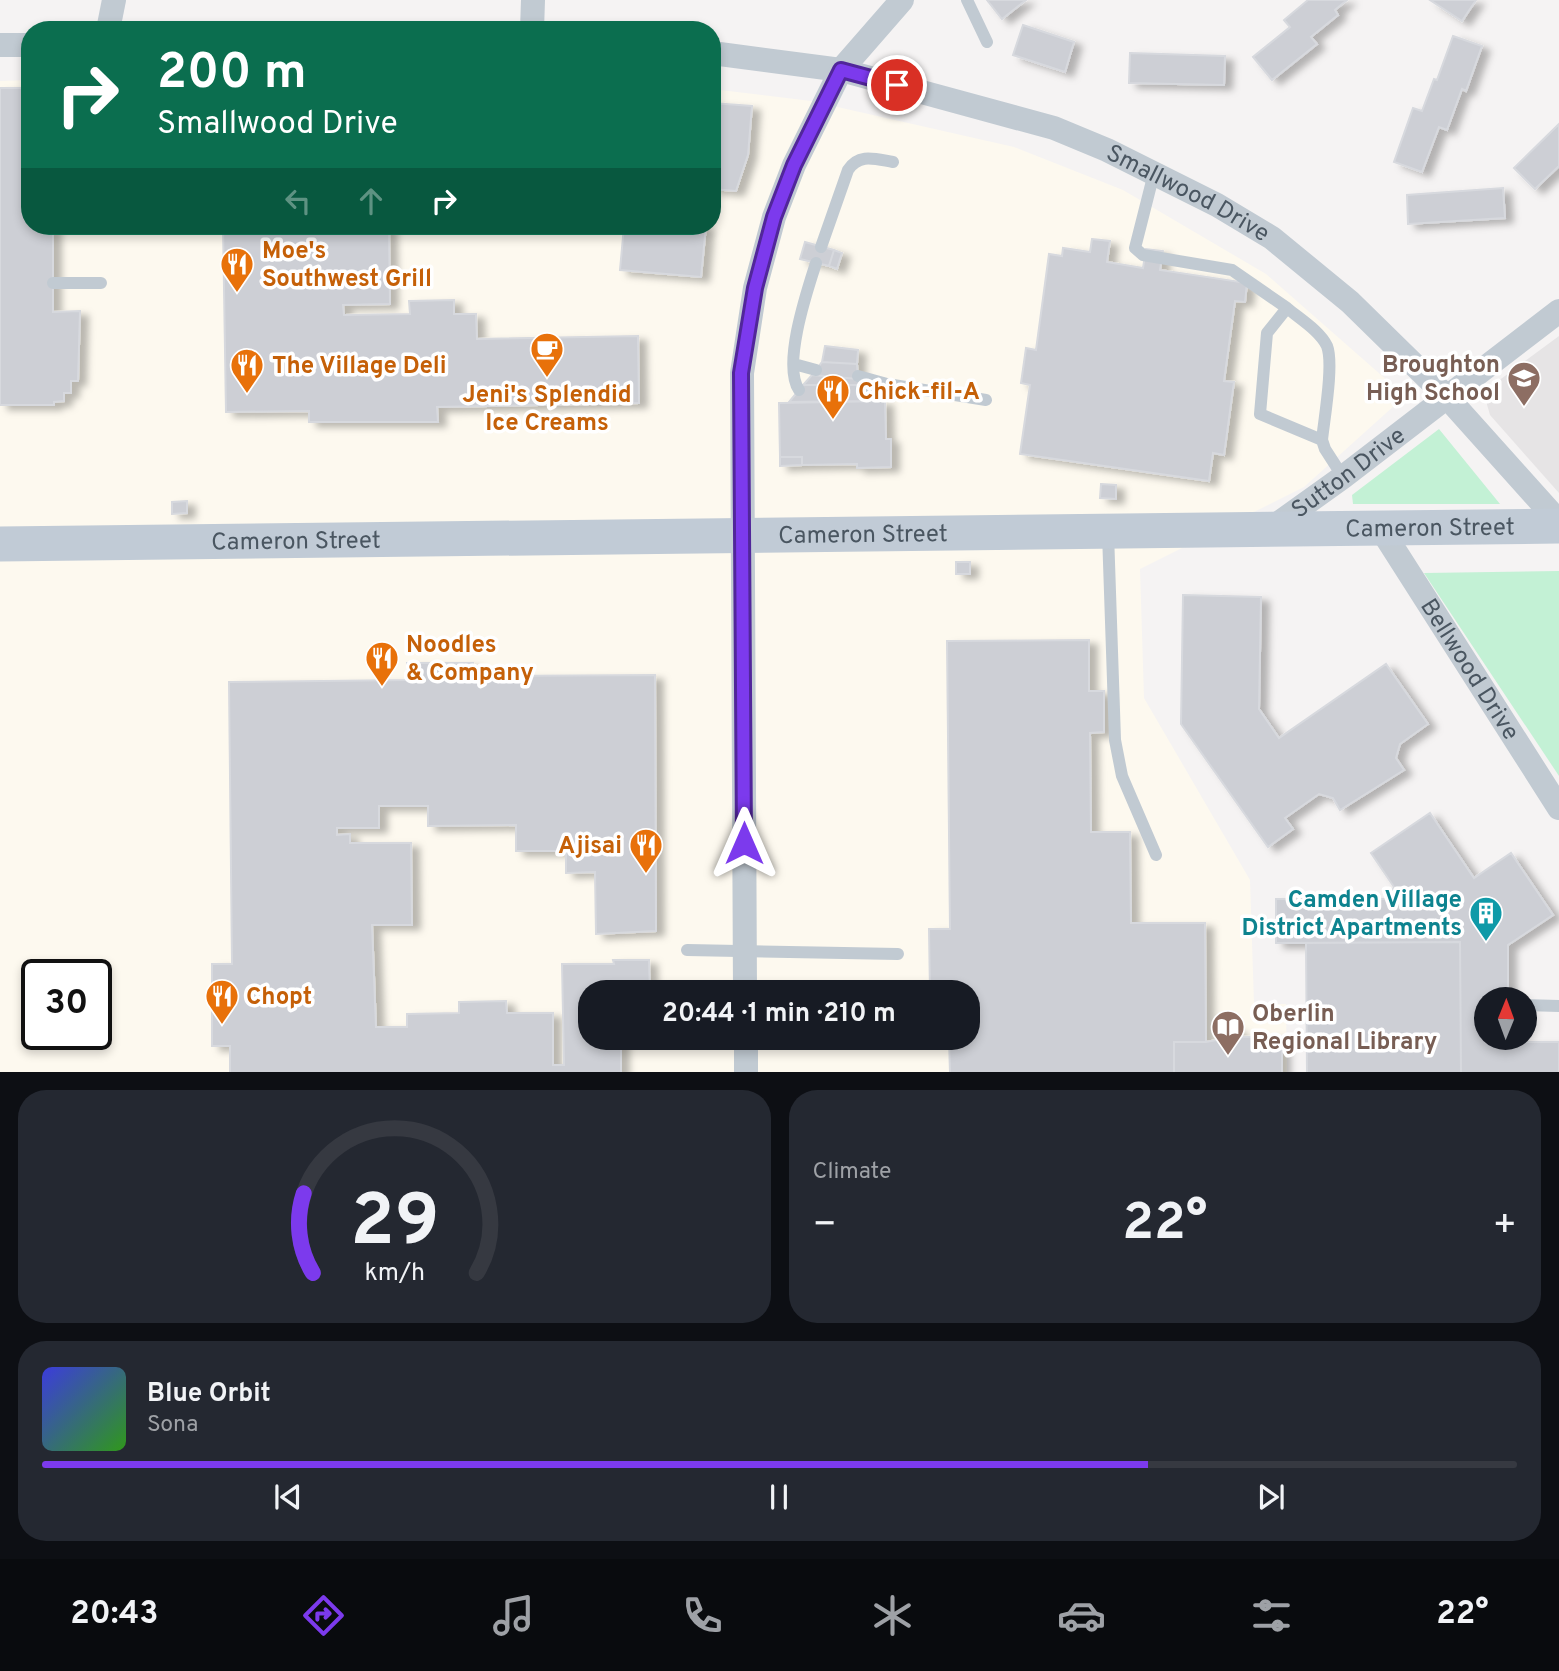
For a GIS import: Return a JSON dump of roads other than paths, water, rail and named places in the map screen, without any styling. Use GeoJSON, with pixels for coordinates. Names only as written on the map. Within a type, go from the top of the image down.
{"type":"FeatureCollection","features":[{"type":"Feature","properties":{"kind":"street"},"geometry":{"type":"LineString","coordinates":[[110,21],[114,0]]}},
{"type":"Feature","properties":{"kind":"street"},"geometry":{"type":"LineString","coordinates":[[532,21],[533,0]]}},
{"type":"Feature","properties":{"kind":"street"},"geometry":{"type":"LineString","coordinates":[[746,980],[741,373],[755,288],[780,201],[794,165],[841,70],[902,0]]}},
{"type":"Feature","properties":{"kind":"street"},"geometry":{"type":"LineString","coordinates":[[0,45],[21,45]]}},
{"type":"Feature","properties":{"kind":"street","name":"Smallwood Drive"},"geometry":{"type":"LineString","coordinates":[[721,54],[841,70],[1054,128],[1217,205],[1272,238],[1350,302],[1446,396],[1559,524]]}},
{"type":"Feature","properties":{"kind":"street","name":"Sutton Drive"},"geometry":{"type":"LineString","coordinates":[[1268,530],[1343,477],[1559,311]]}},
{"type":"Feature","properties":{"kind":"street","name":"Cameron Street"},"geometry":{"type":"LineString","coordinates":[[0,544],[741,534],[1108,533],[1559,524]]}},
{"type":"Feature","properties":{"kind":"street","name":"Bellwood Drive"},"geometry":{"type":"LineString","coordinates":[[1381,529],[1559,808]]}},
{"type":"Feature","properties":{"kind":"street"},"geometry":{"type":"LineString","coordinates":[[746,1050],[746,1072]]}},
{"type":"Feature","properties":{"kind":"lane"},"geometry":{"type":"LineString","coordinates":[[967,0],[987,41]]}},
{"type":"Feature","properties":{"kind":"lane"},"geometry":{"type":"LineString","coordinates":[[821,247],[853,162],[866,158],[893,162]]}},
{"type":"Feature","properties":{"kind":"lane"},"geometry":{"type":"LineString","coordinates":[[1154,173],[1135,248],[1143,256],[1232,270],[1287,308],[1320,335],[1328,348],[1329,381],[1322,440],[1343,477]]}},
{"type":"Feature","properties":{"kind":"lane"},"geometry":{"type":"LineString","coordinates":[[799,390],[795,383],[794,365],[799,327],[816,263]]}},
{"type":"Feature","properties":{"kind":"lane"},"geometry":{"type":"LineString","coordinates":[[53,283],[101,282]]}},
{"type":"Feature","properties":{"kind":"lane"},"geometry":{"type":"LineString","coordinates":[[1287,308],[1266,334],[1260,414],[1322,440]]}},
{"type":"Feature","properties":{"kind":"lane"},"geometry":{"type":"LineString","coordinates":[[794,365],[816,370]]}},
{"type":"Feature","properties":{"kind":"lane"},"geometry":{"type":"LineString","coordinates":[[858,376],[887,384],[986,400]]}},
{"type":"Feature","properties":{"kind":"lane"},"geometry":{"type":"LineString","coordinates":[[861,390],[887,384]]}},
{"type":"Feature","properties":{"kind":"lane"},"geometry":{"type":"LineString","coordinates":[[1108,533],[1115,740],[1122,776],[1156,855]]}},
{"type":"Feature","properties":{"kind":"lane"},"geometry":{"type":"LineString","coordinates":[[687,950],[898,954]]}},
{"type":"Feature","properties":{"kind":"lane"},"geometry":{"type":"LineString","coordinates":[[1537,1005],[1559,1006]]}},
{"type":"Feature","properties":{"kind":"place","name":"Moe's Southwest Grill"},"geometry":{"type":"Point","coordinates":[237,294]}},
{"type":"Feature","properties":{"kind":"place","name":"Jeni's Splendid Ice Creams"},"geometry":{"type":"Point","coordinates":[547,379]}},
{"type":"Feature","properties":{"kind":"place","name":"The Village Deli"},"geometry":{"type":"Point","coordinates":[247,395]}},
{"type":"Feature","properties":{"kind":"place","name":"Broughton High School"},"geometry":{"type":"Point","coordinates":[1524,408]}},
{"type":"Feature","properties":{"kind":"place","name":"Chick-fil-A"},"geometry":{"type":"Point","coordinates":[833,421]}},
{"type":"Feature","properties":{"kind":"place","name":"Noodles & Company"},"geometry":{"type":"Point","coordinates":[382,688]}},
{"type":"Feature","properties":{"kind":"place","name":"Ajisai"},"geometry":{"type":"Point","coordinates":[646,875]}},
{"type":"Feature","properties":{"kind":"place","name":"Camden Village District Apartments"},"geometry":{"type":"Point","coordinates":[1486,943]}},
{"type":"Feature","properties":{"kind":"place","name":"Chopt"},"geometry":{"type":"Point","coordinates":[222,1026]}},
{"type":"Feature","properties":{"kind":"place","name":"Oberlin Regional Library"},"geometry":{"type":"Point","coordinates":[1228,1057]}}]}
